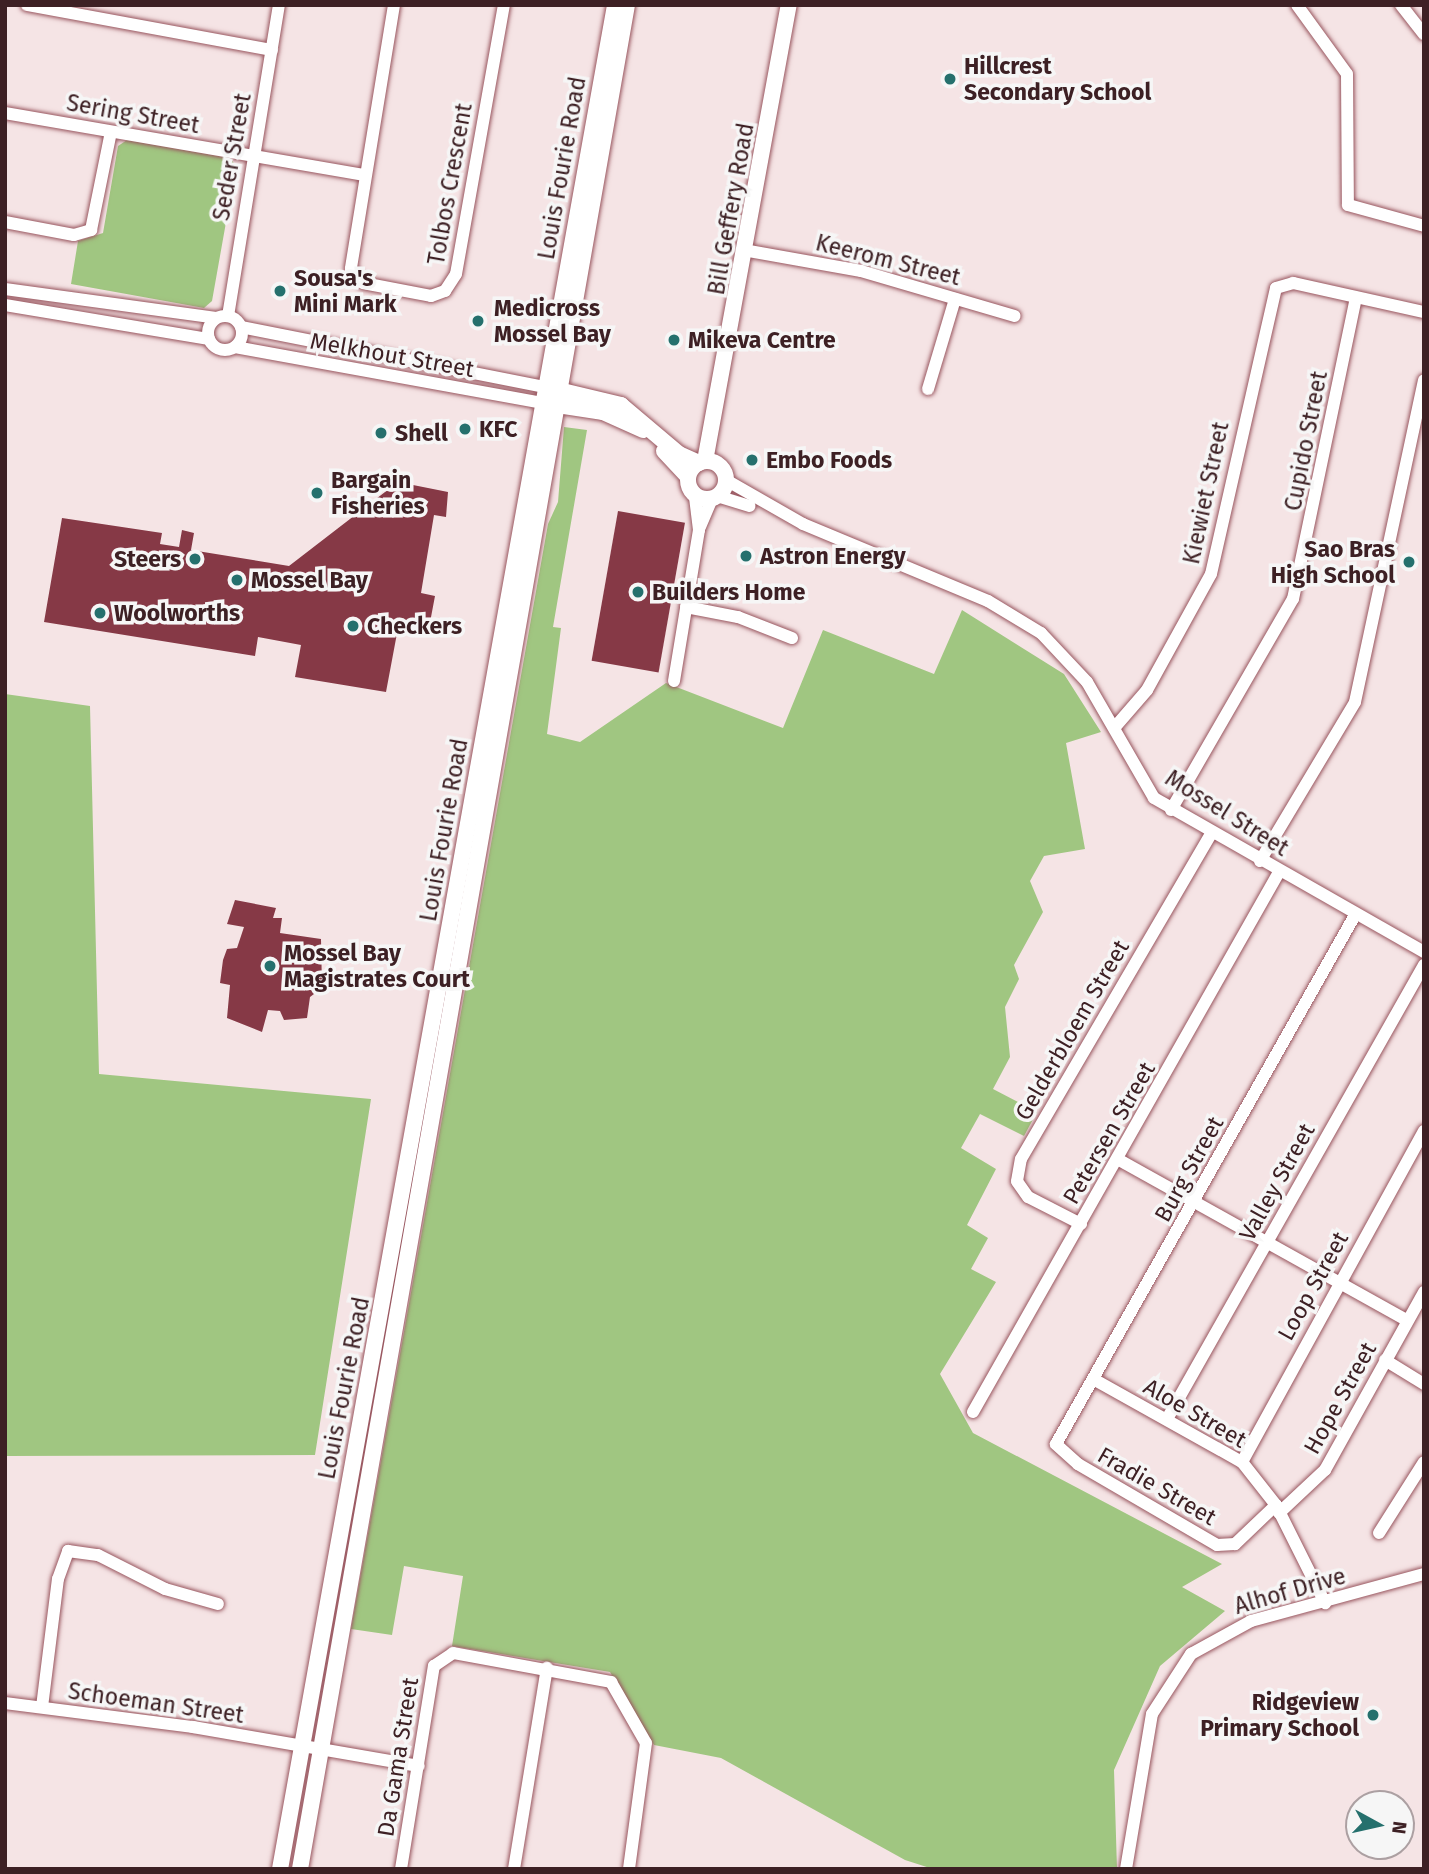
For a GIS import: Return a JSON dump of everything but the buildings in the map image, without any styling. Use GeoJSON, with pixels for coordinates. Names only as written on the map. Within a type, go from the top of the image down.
{"type":"FeatureCollection","features":[{"type":"Feature","properties":{"kind":"main road","name":"Louis Fourie Road"},"geometry":{"type":"LineString","coordinates":[[280,1869],[615,5]]}},
{"type":"Feature","properties":{"kind":"main road","name":"Louis Fourie Road"},"geometry":{"type":"LineString","coordinates":[[300,1869],[562,398],[626,5]]}},
{"type":"Feature","properties":{"kind":"main road","name":"Bill Geffery Road"},"geometry":{"type":"LineString","coordinates":[[707,463],[749,251],[789,5]]}},
{"type":"Feature","properties":{"kind":"main road"},"geometry":{"type":"LineString","coordinates":[[544,395],[621,405],[678,454],[707,463],[726,480],[715,497],[695,495],[688,477],[639,427],[562,398]]}},
{"type":"Feature","properties":{"kind":"main road"},"geometry":{"type":"LineString","coordinates":[[688,477],[707,463]]}},
{"type":"Feature","properties":{"kind":"street"},"geometry":{"type":"LineString","coordinates":[[27,5],[272,50]]}},
{"type":"Feature","properties":{"kind":"street","name":"Seder Street"},"geometry":{"type":"LineString","coordinates":[[209,339],[222,317],[279,5]]}},
{"type":"Feature","properties":{"kind":"street","name":"Tolbos Crescent"},"geometry":{"type":"LineString","coordinates":[[394,5],[350,261],[354,277],[379,289],[432,296],[445,291],[456,274],[504,5]]}},
{"type":"Feature","properties":{"kind":"street"},"geometry":{"type":"LineString","coordinates":[[1297,5],[1348,74],[1345,193],[1348,205],[1362,214],[1424,225]]}},
{"type":"Feature","properties":{"kind":"street"},"geometry":{"type":"LineString","coordinates":[[1401,5],[1424,34]]}},
{"type":"Feature","properties":{"kind":"street","name":"Sering Street"},"geometry":{"type":"LineString","coordinates":[[5,113],[365,175]]}},
{"type":"Feature","properties":{"kind":"street"},"geometry":{"type":"LineString","coordinates":[[5,222],[74,235],[91,230],[111,132]]}},
{"type":"Feature","properties":{"kind":"street","name":"Keerom Street"},"geometry":{"type":"LineString","coordinates":[[749,251],[861,271],[1015,316]]}},
{"type":"Feature","properties":{"kind":"street","name":"Kiewiet Street"},"geometry":{"type":"LineString","coordinates":[[1115,727],[1147,690],[1211,574],[1267,307],[1279,286],[1293,283],[1356,298]]}},
{"type":"Feature","properties":{"kind":"street"},"geometry":{"type":"LineString","coordinates":[[5,289],[222,317],[241,327],[235,347]]}},
{"type":"Feature","properties":{"kind":"street"},"geometry":{"type":"LineString","coordinates":[[1356,298],[1424,312]]}},
{"type":"Feature","properties":{"kind":"street","name":"Cupido Street"},"geometry":{"type":"LineString","coordinates":[[1171,810],[1293,599],[1356,298]]}},
{"type":"Feature","properties":{"kind":"street"},"geometry":{"type":"LineString","coordinates":[[928,389],[955,299]]}},
{"type":"Feature","properties":{"kind":"street"},"geometry":{"type":"LineString","coordinates":[[5,305],[209,339]]}},
{"type":"Feature","properties":{"kind":"street","name":"Melkhout Street"},"geometry":{"type":"LineString","coordinates":[[241,327],[544,395]]}},
{"type":"Feature","properties":{"kind":"street","name":"Melkhout Street"},"geometry":{"type":"LineString","coordinates":[[209,339],[222,350],[235,347],[544,395]]}},
{"type":"Feature","properties":{"kind":"street"},"geometry":{"type":"LineString","coordinates":[[1260,861],[1359,691],[1424,380]]}},
{"type":"Feature","properties":{"kind":"street"},"geometry":{"type":"LineString","coordinates":[[726,480],[803,524]]}},
{"type":"Feature","properties":{"kind":"street"},"geometry":{"type":"LineString","coordinates":[[674,681],[699,530],[695,495]]}},
{"type":"Feature","properties":{"kind":"street"},"geometry":{"type":"LineString","coordinates":[[699,530],[715,497],[803,524]]}},
{"type":"Feature","properties":{"kind":"street","name":"Mossel Street"},"geometry":{"type":"LineString","coordinates":[[803,524],[988,601],[1041,633],[1081,675],[1115,727],[1144,789],[1171,810],[1211,834],[1424,952]]}},
{"type":"Feature","properties":{"kind":"street"},"geometry":{"type":"LineString","coordinates":[[686,607],[738,617],[792,638]]}},
{"type":"Feature","properties":{"kind":"street","name":"Gelderbloem Street"},"geometry":{"type":"LineString","coordinates":[[1081,1224],[1028,1197],[1017,1181],[1020,1159],[1211,834]]}},
{"type":"Feature","properties":{"kind":"street","name":"Petersen Street"},"geometry":{"type":"LineString","coordinates":[[973,1412],[1119,1160],[1279,872]]}},
{"type":"Feature","properties":{"kind":"street","name":"Burg Street"},"geometry":{"type":"LineString","coordinates":[[1057,1441],[1095,1380],[1354,915]]}},
{"type":"Feature","properties":{"kind":"street","name":"Valley Street"},"geometry":{"type":"LineString","coordinates":[[1167,1419],[1424,965]]}},
{"type":"Feature","properties":{"kind":"street","name":"Loop Street"},"geometry":{"type":"LineString","coordinates":[[1242,1462],[1339,1281],[1424,1131]]}},
{"type":"Feature","properties":{"kind":"street"},"geometry":{"type":"LineString","coordinates":[[1119,1160],[1407,1320]]}},
{"type":"Feature","properties":{"kind":"street","name":"Hope Street"},"geometry":{"type":"LineString","coordinates":[[1278,1509],[1325,1470],[1424,1292]]}},
{"type":"Feature","properties":{"kind":"street"},"geometry":{"type":"LineString","coordinates":[[1385,1360],[1424,1384]]}},
{"type":"Feature","properties":{"kind":"street","name":"Aloe Street"},"geometry":{"type":"LineString","coordinates":[[1095,1380],[1242,1462],[1278,1509],[1325,1603]]}},
{"type":"Feature","properties":{"kind":"street","name":"Fradie Street"},"geometry":{"type":"LineString","coordinates":[[1057,1441],[1057,1451],[1217,1545],[1235,1544],[1278,1509]]}},
{"type":"Feature","properties":{"kind":"street"},"geometry":{"type":"LineString","coordinates":[[1379,1533],[1424,1462]]}},
{"type":"Feature","properties":{"kind":"street"},"geometry":{"type":"LineString","coordinates":[[42,1707],[58,1579],[68,1551],[98,1555],[165,1588],[218,1604]]}},
{"type":"Feature","properties":{"kind":"street","name":"Alhof Drive"},"geometry":{"type":"LineString","coordinates":[[1126,1869],[1147,1731],[1171,1677],[1221,1633],[1424,1574]]}},
{"type":"Feature","properties":{"kind":"street","name":"Da Gama Street"},"geometry":{"type":"LineString","coordinates":[[401,1869],[434,1666],[444,1656],[548,1668]]}},
{"type":"Feature","properties":{"kind":"street"},"geometry":{"type":"LineString","coordinates":[[514,1869],[548,1668],[611,1682],[643,1734],[647,1754],[629,1869]]}},
{"type":"Feature","properties":{"kind":"street","name":"Schoeman Street"},"geometry":{"type":"LineString","coordinates":[[5,1703],[419,1766]]}},
{"type":"Feature","properties":{"kind":"green space"},"geometry":{"type":"Polygon","coordinates":[[[127,140],[230,158],[236,166],[212,301],[204,308],[71,284],[78,241],[103,233],[118,146],[127,140]]]}},
{"type":"Feature","properties":{"kind":"green space"},"geometry":{"type":"Polygon","coordinates":[[[564,427],[587,430],[553,627],[561,628],[547,734],[580,742],[666,683],[783,728],[823,630],[934,674],[962,610],[1064,674],[1101,732],[1066,743],[1085,849],[1044,856],[1030,881],[1043,912],[1014,965],[1019,979],[1005,1007],[1010,1057],[993,1089],[1037,1112],[1024,1136],[980,1114],[961,1148],[996,1169],[967,1225],[988,1238],[971,1269],[996,1282],[940,1374],[973,1433],[1222,1564],[1182,1587],[1225,1611],[1160,1666],[1114,1770],[1117,1869],[933,1869],[905,1860],[721,1758],[654,1745],[610,1672],[452,1646],[463,1576],[404,1566],[392,1635],[351,1629],[548,524],[558,502],[564,427]]]}},
{"type":"Feature","properties":{"kind":"green space"},"geometry":{"type":"Polygon","coordinates":[[[5,694],[90,706],[99,1074],[371,1099],[315,1455],[5,1456],[5,694]]]}},
{"type":"Feature","properties":{"kind":"place","name":"Hillcrest Secondary School"},"geometry":{"type":"Point","coordinates":[950,79]}},
{"type":"Feature","properties":{"kind":"place","name":"Sousa's Mini Mark"},"geometry":{"type":"Point","coordinates":[280,291]}},
{"type":"Feature","properties":{"kind":"place","name":"Medicross Mossel Bay"},"geometry":{"type":"Point","coordinates":[478,321]}},
{"type":"Feature","properties":{"kind":"place","name":"Mikeva Centre"},"geometry":{"type":"Point","coordinates":[674,340]}},
{"type":"Feature","properties":{"kind":"place","name":"KFC"},"geometry":{"type":"Point","coordinates":[465,429]}},
{"type":"Feature","properties":{"kind":"place","name":"Shell"},"geometry":{"type":"Point","coordinates":[381,433]}},
{"type":"Feature","properties":{"kind":"place","name":"Embo Foods"},"geometry":{"type":"Point","coordinates":[752,460]}},
{"type":"Feature","properties":{"kind":"place","name":"Bargain Fisheries"},"geometry":{"type":"Point","coordinates":[317,493]}},
{"type":"Feature","properties":{"kind":"place","name":"Astron Energy"},"geometry":{"type":"Point","coordinates":[746,556]}},
{"type":"Feature","properties":{"kind":"place","name":"Steers"},"geometry":{"type":"Point","coordinates":[195,559]}},
{"type":"Feature","properties":{"kind":"place","name":"Sao Bras High School"},"geometry":{"type":"Point","coordinates":[1409,562]}},
{"type":"Feature","properties":{"kind":"place","name":"Mossel Bay"},"geometry":{"type":"Point","coordinates":[237,580]}},
{"type":"Feature","properties":{"kind":"place","name":"Builders Home"},"geometry":{"type":"Point","coordinates":[638,592]}},
{"type":"Feature","properties":{"kind":"place","name":"Woolworths"},"geometry":{"type":"Point","coordinates":[100,613]}},
{"type":"Feature","properties":{"kind":"place","name":"Checkers"},"geometry":{"type":"Point","coordinates":[353,626]}},
{"type":"Feature","properties":{"kind":"place","name":"Mossel Bay Magistrates Court"},"geometry":{"type":"Point","coordinates":[270,966]}},
{"type":"Feature","properties":{"kind":"place","name":"Ridgeview Primary School"},"geometry":{"type":"Point","coordinates":[1373,1715]}}]}
